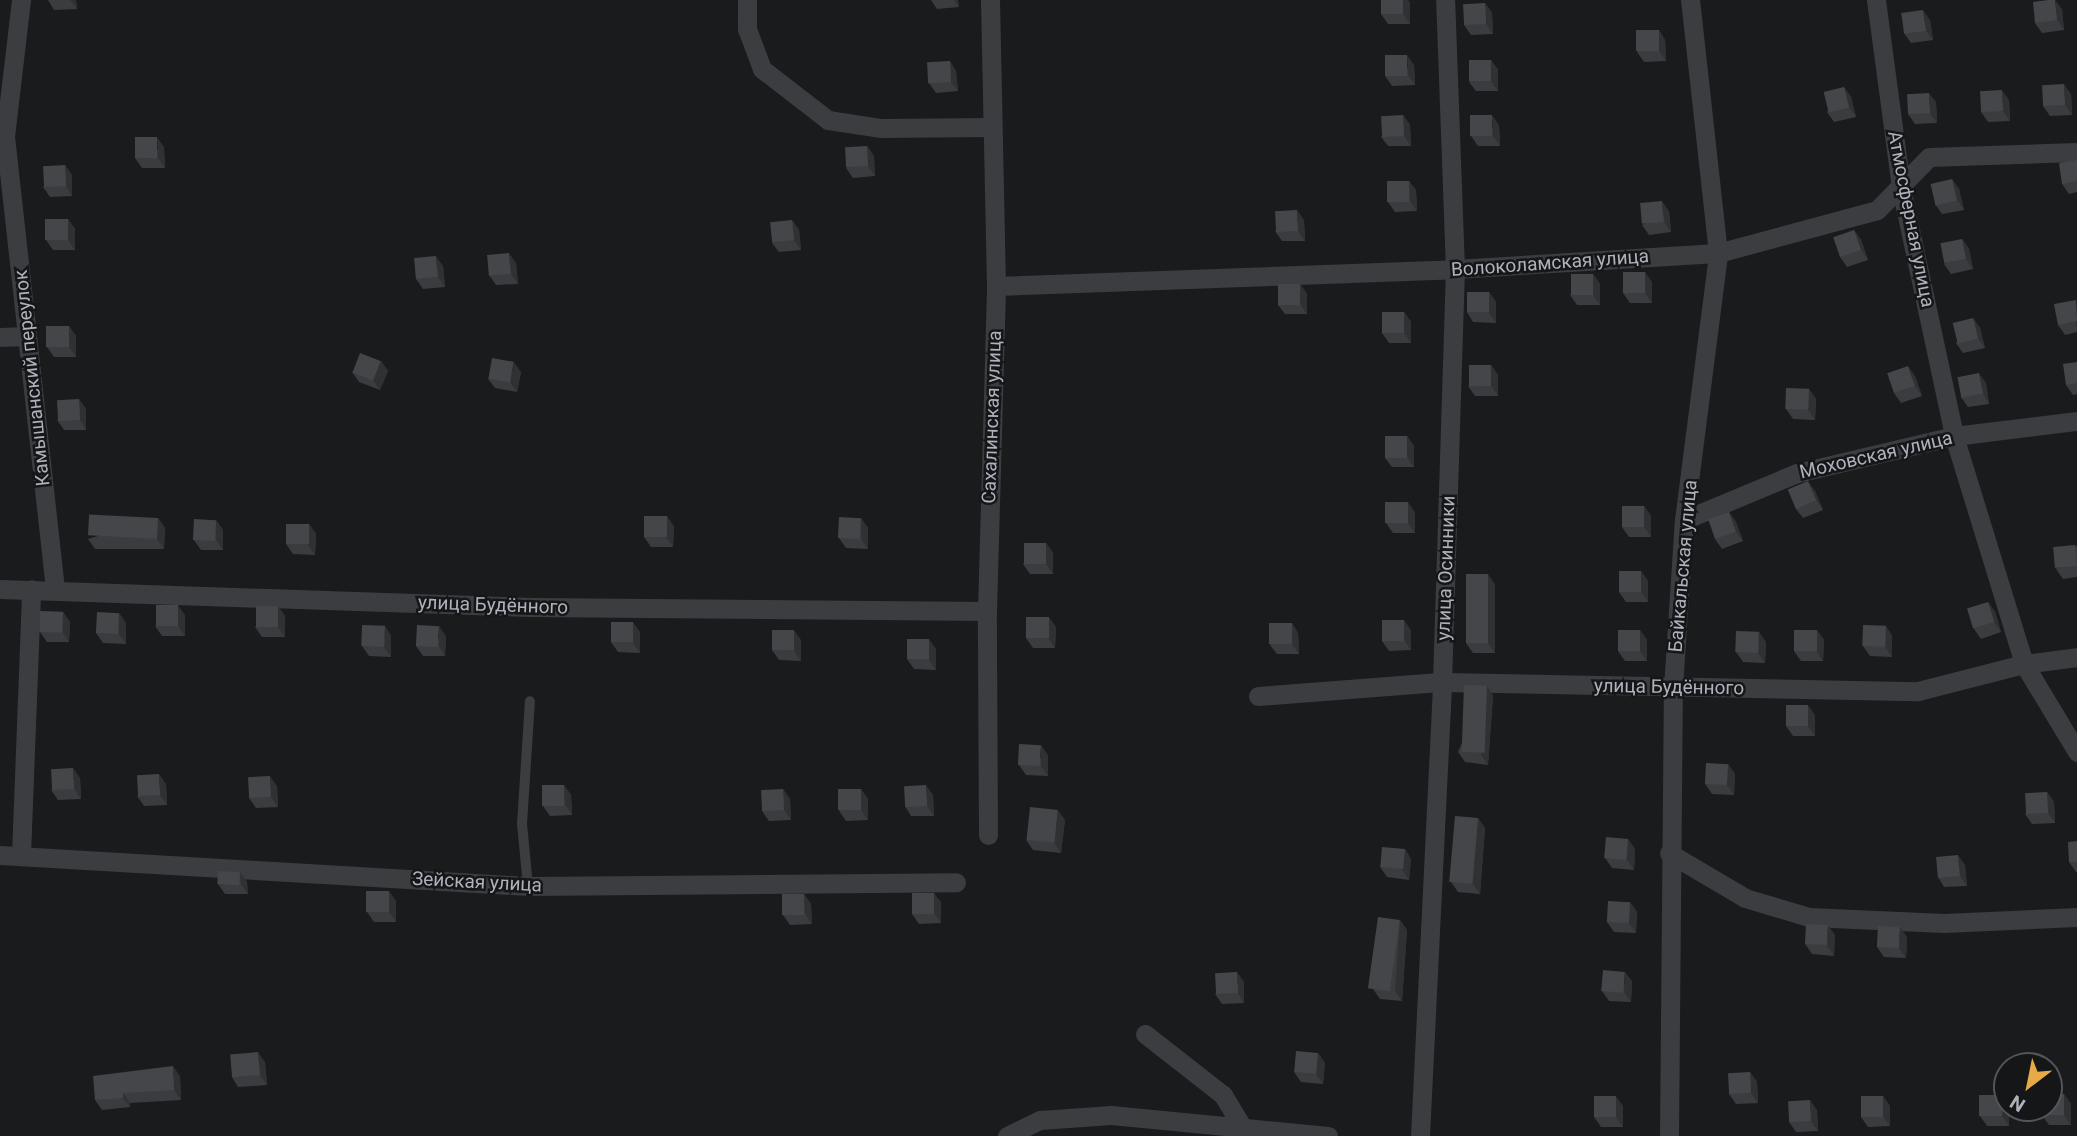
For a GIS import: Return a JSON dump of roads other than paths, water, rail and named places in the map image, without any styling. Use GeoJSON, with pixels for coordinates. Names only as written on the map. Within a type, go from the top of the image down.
{"type":"FeatureCollection","features":[{"type":"Feature","properties":{"kind":"street","name":"Камышанский переулок"},"geometry":{"type":"LineString","coordinates":[[21,0],[3,135],[55,588]]}},
{"type":"Feature","properties":{"kind":"street"},"geometry":{"type":"LineString","coordinates":[[747,0],[747,29],[762,69],[828,120],[881,128],[992,127]]}},
{"type":"Feature","properties":{"kind":"street","name":"Сахалинская улица"},"geometry":{"type":"LineString","coordinates":[[988,835],[987,611],[996,286],[990,0]]}},
{"type":"Feature","properties":{"kind":"street","name":"улица Осинники"},"geometry":{"type":"LineString","coordinates":[[1420,1136],[1442,682],[1455,269],[1445,0]]}},
{"type":"Feature","properties":{"kind":"street","name":"Байкальская улица"},"geometry":{"type":"LineString","coordinates":[[1669,1136],[1673,688],[1684,520],[1718,253],[1690,0]]}},
{"type":"Feature","properties":{"kind":"street","name":"Атмосферная улица"},"geometry":{"type":"LineString","coordinates":[[1876,0],[1901,188],[1954,436],[2024,664],[2077,752]]}},
{"type":"Feature","properties":{"kind":"street","name":"Волоколамская улица"},"geometry":{"type":"LineString","coordinates":[[996,286],[1455,269],[1718,253],[1877,209],[1901,188],[1929,157],[2077,152]]}},
{"type":"Feature","properties":{"kind":"street"},"geometry":{"type":"LineString","coordinates":[[0,337],[27,336]]}},
{"type":"Feature","properties":{"kind":"street","name":"Моховская улица"},"geometry":{"type":"LineString","coordinates":[[1684,520],[1797,473],[1954,436],[2077,421]]}},
{"type":"Feature","properties":{"kind":"street","name":"улица Будённого"},"geometry":{"type":"LineString","coordinates":[[0,589],[55,588],[531,607],[987,611]]}},
{"type":"Feature","properties":{"kind":"street"},"geometry":{"type":"LineString","coordinates":[[20,855],[31,589]]}},
{"type":"Feature","properties":{"kind":"street","name":"улица Будённого"},"geometry":{"type":"LineString","coordinates":[[1258,696],[1442,682],[1918,691],[2024,664],[2077,657]]}},
{"type":"Feature","properties":{"kind":"street"},"geometry":{"type":"LineString","coordinates":[[1670,853],[1745,898],[1809,916],[1944,923],[2077,917]]}},
{"type":"Feature","properties":{"kind":"street","name":"Зейская улица"},"geometry":{"type":"LineString","coordinates":[[0,855],[528,886],[956,882]]}},
{"type":"Feature","properties":{"kind":"street"},"geometry":{"type":"LineString","coordinates":[[1145,1034],[1223,1095],[1241,1125]]}},
{"type":"Feature","properties":{"kind":"street"},"geometry":{"type":"LineString","coordinates":[[1007,1136],[1040,1120],[1087,1116],[1241,1125],[1328,1136]]}},
{"type":"Feature","properties":{"kind":"lane"},"geometry":{"type":"LineString","coordinates":[[528,886],[522,824],[530,701]]}}]}
